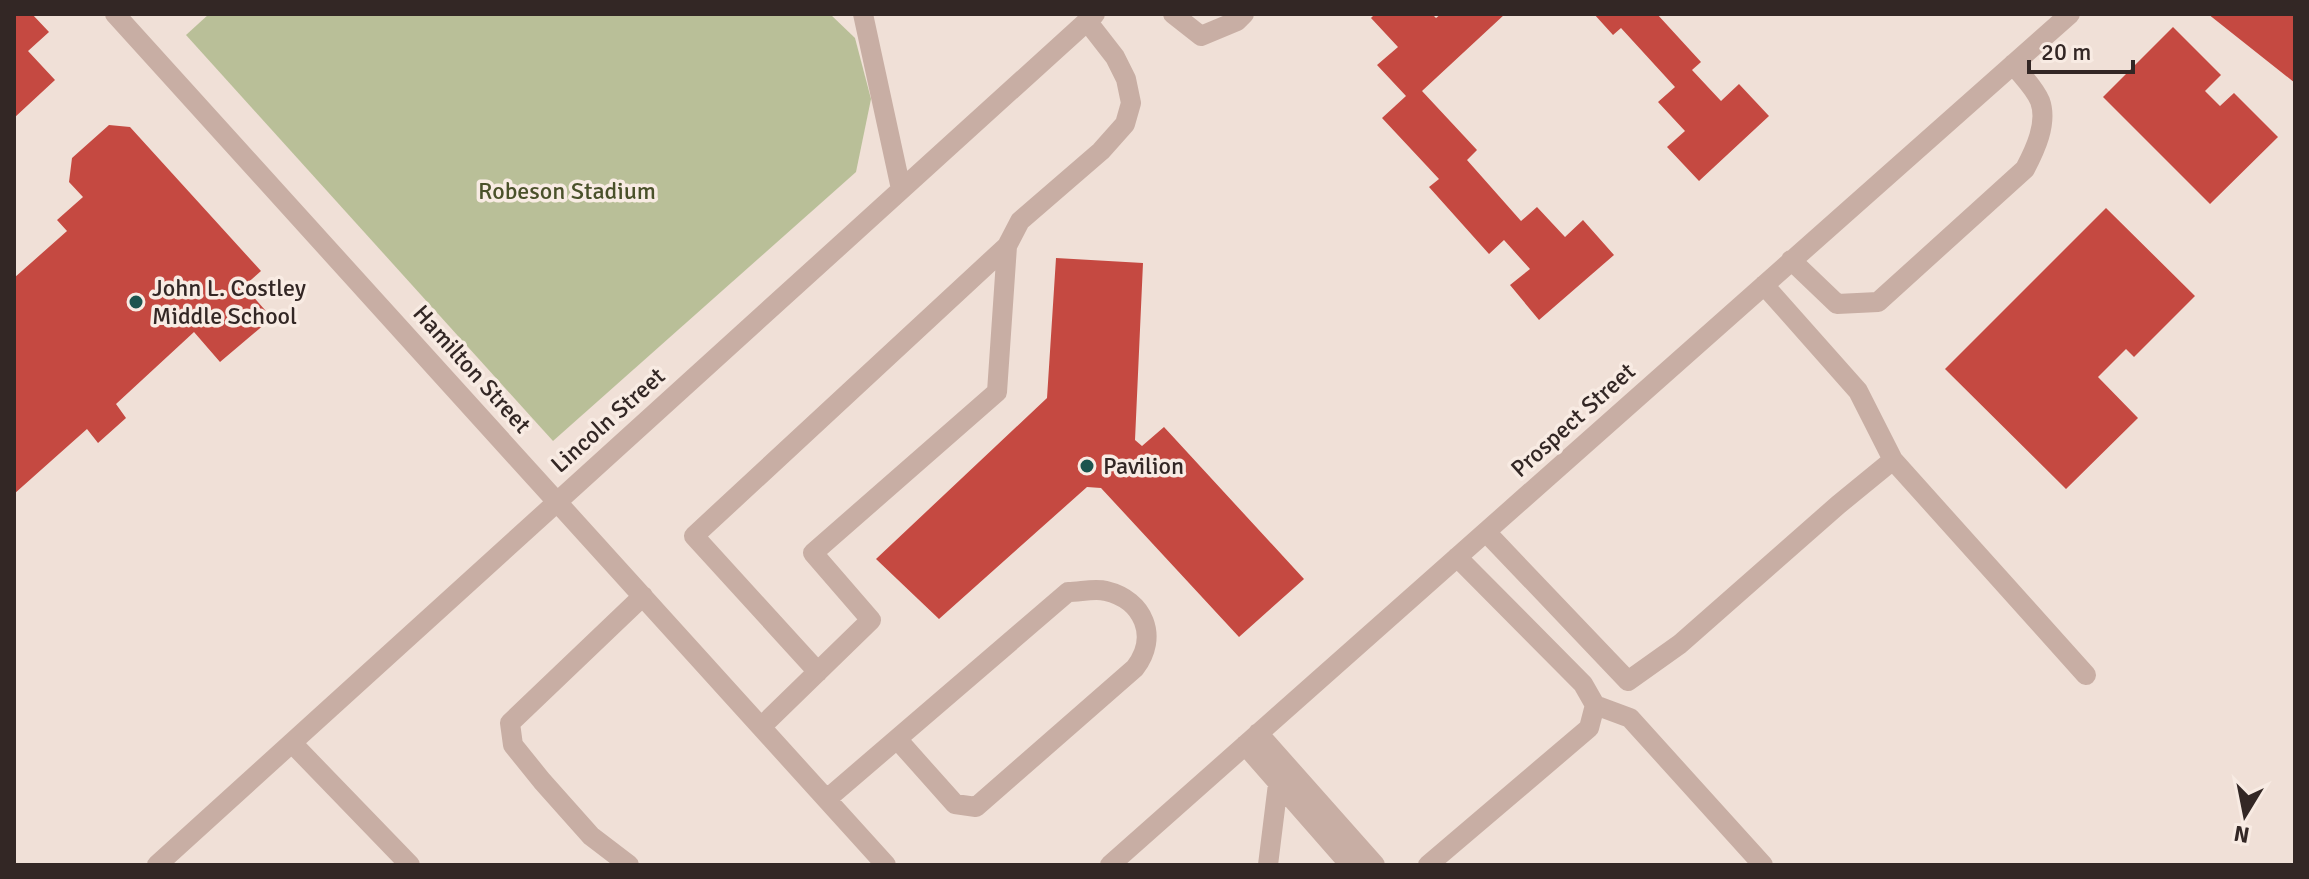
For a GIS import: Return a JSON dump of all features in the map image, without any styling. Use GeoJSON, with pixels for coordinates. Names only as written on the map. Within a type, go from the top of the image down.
{"type":"FeatureCollection","features":[{"type":"Feature","properties":{"kind":"street"},"geometry":{"type":"LineString","coordinates":[[863,14],[901,189]]}},
{"type":"Feature","properties":{"kind":"street"},"geometry":{"type":"LineString","coordinates":[[1173,14],[1201,36],[1237,21],[1244,14]]}},
{"type":"Feature","properties":{"kind":"street","name":"Prospect Street"},"geometry":{"type":"LineString","coordinates":[[1110,865],[2070,14]]}},
{"type":"Feature","properties":{"kind":"street","name":"Hamilton Street"},"geometry":{"type":"LineString","coordinates":[[121,16],[886,865]]}},
{"type":"Feature","properties":{"kind":"street"},"geometry":{"type":"LineString","coordinates":[[818,672],[694,536],[1007,246],[1020,221],[1101,151],[1125,124],[1131,103],[1126,79],[1091,18]]}},
{"type":"Feature","properties":{"kind":"street","name":"Lincoln Street"},"geometry":{"type":"LineString","coordinates":[[157,865],[1091,18]]}},
{"type":"Feature","properties":{"kind":"street"},"geometry":{"type":"LineString","coordinates":[[1791,260],[1837,304],[1878,302],[2025,169],[2036,147],[2043,117],[2040,99],[2013,64]]}},
{"type":"Feature","properties":{"kind":"street"},"geometry":{"type":"LineString","coordinates":[[761,727],[871,620],[813,553],[997,392],[1007,246]]}},
{"type":"Feature","properties":{"kind":"street"},"geometry":{"type":"LineString","coordinates":[[1764,285],[1858,391],[1893,460],[2086,675]]}},
{"type":"Feature","properties":{"kind":"street"},"geometry":{"type":"LineString","coordinates":[[1486,532],[1628,681],[1680,644],[1893,460]]}},
{"type":"Feature","properties":{"kind":"street"},"geometry":{"type":"LineString","coordinates":[[1457,557],[1583,684],[1595,705],[1630,718],[1763,865]]}},
{"type":"Feature","properties":{"kind":"street"},"geometry":{"type":"LineString","coordinates":[[827,799],[1068,592],[1105,591],[1131,603],[1146,623],[1147,642],[1143,657],[1135,668],[976,807],[955,804],[897,739]]}},
{"type":"Feature","properties":{"kind":"street"},"geometry":{"type":"LineString","coordinates":[[629,865],[591,836],[542,781],[513,745],[510,723],[643,596]]}},
{"type":"Feature","properties":{"kind":"street"},"geometry":{"type":"LineString","coordinates":[[1428,865],[1589,728],[1595,705]]}},
{"type":"Feature","properties":{"kind":"street"},"geometry":{"type":"LineString","coordinates":[[1251,739],[1278,784],[1350,865]]}},
{"type":"Feature","properties":{"kind":"street"},"geometry":{"type":"LineString","coordinates":[[1251,739],[1375,865]]}},
{"type":"Feature","properties":{"kind":"street"},"geometry":{"type":"LineString","coordinates":[[292,743],[410,865]]}},
{"type":"Feature","properties":{"kind":"street"},"geometry":{"type":"LineString","coordinates":[[1268,865],[1278,784]]}},
{"type":"Feature","properties":{"kind":"green space","name":"Robeson Stadium"},"geometry":{"type":"Polygon","coordinates":[[[209,14],[830,14],[855,38],[871,99],[856,172],[553,441],[186,35],[209,14]]]}},
{"type":"Feature","properties":{"kind":"building"},"geometry":{"type":"Polygon","coordinates":[[[14,14],[32,14],[49,32],[28,51],[55,80],[14,118],[14,14]]]}},
{"type":"Feature","properties":{"kind":"building"},"geometry":{"type":"Polygon","coordinates":[[[1375,14],[1432,14],[1436,18],[1441,14],[1505,14],[1422,91],[1477,150],[1467,160],[1521,221],[1537,207],[1565,237],[1583,220],[1614,255],[1539,320],[1510,285],[1530,269],[1504,240],[1489,254],[1429,187],[1439,179],[1382,118],[1406,96],[1377,65],[1398,47],[1371,18],[1375,14]]]}},
{"type":"Feature","properties":{"kind":"building"},"geometry":{"type":"Polygon","coordinates":[[[1594,14],[1657,14],[1701,62],[1692,70],[1721,101],[1739,84],[1769,116],[1699,181],[1667,147],[1685,131],[1658,102],[1675,87],[1621,28],[1613,35],[1594,14]]]}},
{"type":"Feature","properties":{"kind":"building"},"geometry":{"type":"Polygon","coordinates":[[[2208,14],[2295,14],[2295,83],[2208,14]]]}},
{"type":"Feature","properties":{"kind":"building"},"geometry":{"type":"Polygon","coordinates":[[[2173,27],[2221,75],[2205,91],[2220,106],[2234,93],[2278,137],[2210,204],[2103,97],[2173,27]]]}},
{"type":"Feature","properties":{"kind":"building","name":"John L. Costley Middle School"},"geometry":{"type":"Polygon","coordinates":[[[109,125],[130,127],[261,271],[244,286],[272,318],[220,362],[194,332],[116,404],[126,418],[98,443],[87,429],[14,494],[14,278],[67,231],[57,220],[83,197],[69,182],[72,158],[109,125]]]}},
{"type":"Feature","properties":{"kind":"building"},"geometry":{"type":"Polygon","coordinates":[[[2106,208],[2195,296],[2134,357],[2126,349],[2098,377],[2138,418],[2066,489],[1945,369],[2106,208]]]}},
{"type":"Feature","properties":{"kind":"building","name":"Pavilion"},"geometry":{"type":"Polygon","coordinates":[[[1056,258],[1143,263],[1135,440],[1142,446],[1164,427],[1304,579],[1239,637],[1101,488],[1087,487],[939,619],[876,559],[1047,398],[1056,258]]]}},
{"type":"Feature","properties":{"kind":"place","name":"John L. Costley Middle School"},"geometry":{"type":"Point","coordinates":[136,302]}},
{"type":"Feature","properties":{"kind":"place","name":"Pavilion"},"geometry":{"type":"Point","coordinates":[1087,466]}}]}
